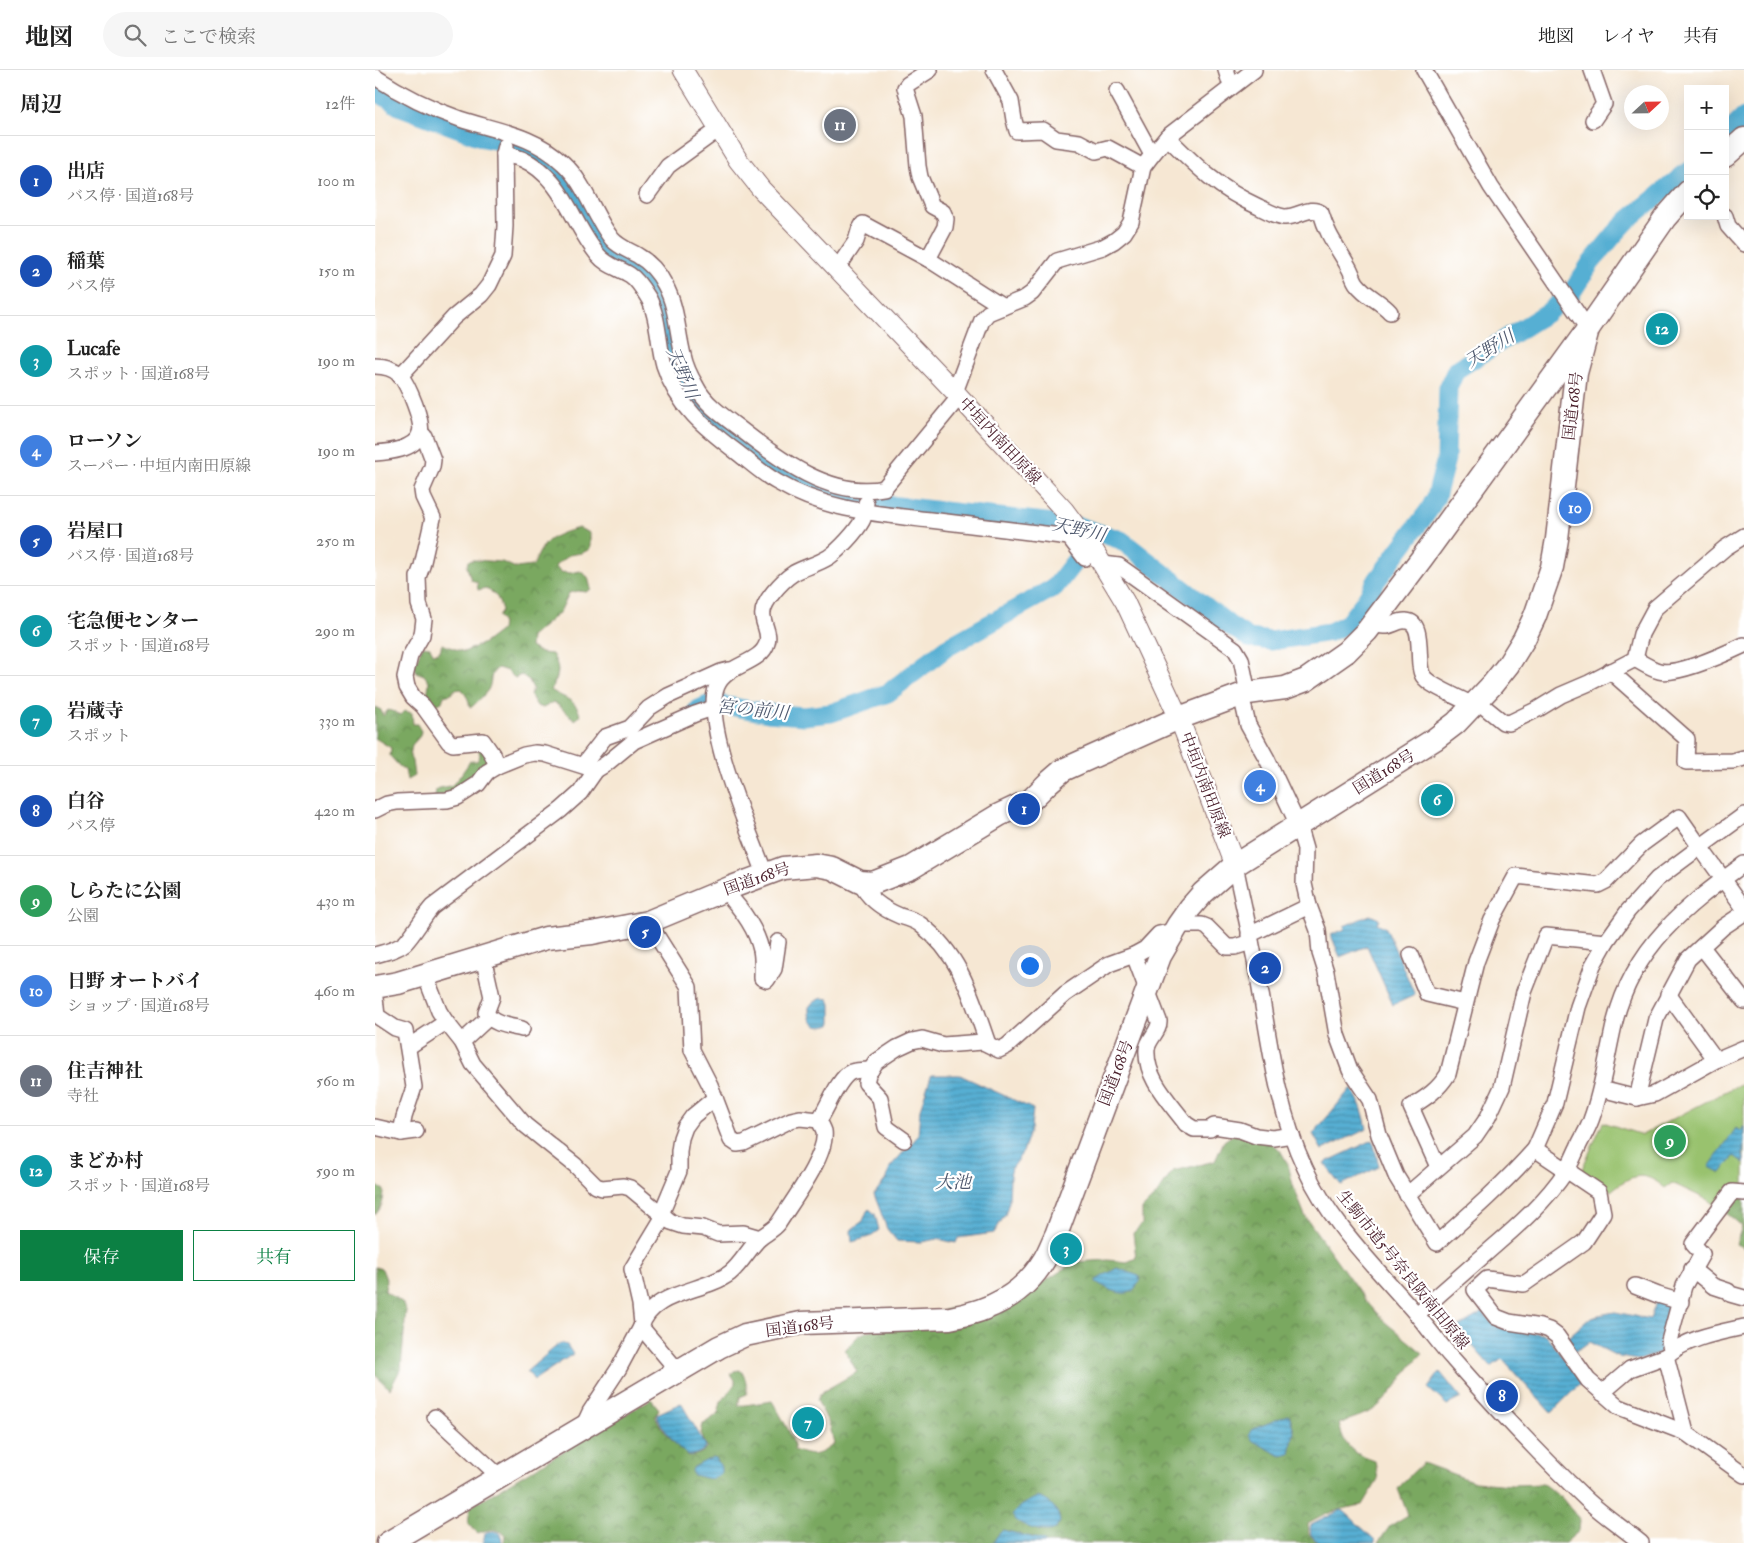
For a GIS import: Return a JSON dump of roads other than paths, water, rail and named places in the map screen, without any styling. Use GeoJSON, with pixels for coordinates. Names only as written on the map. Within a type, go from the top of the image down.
{"type":"FeatureCollection","features":[{"type":"Feature","properties":{"kind":"highway"},"geometry":{"type":"LineString","coordinates":[[1729,152],[1744,139]]}},
{"type":"Feature","properties":{"kind":"highway","name":"国道168号"},"geometry":{"type":"LineString","coordinates":[[375,987],[398,983],[546,938],[592,933],[648,922],[783,868],[816,865],[832,868],[860,882],[873,883],[911,868],[999,815],[1031,800],[1063,770],[1179,718],[1244,694],[1285,688],[1306,680],[1345,652],[1372,624],[1588,328],[1665,218],[1684,197]]}},
{"type":"Feature","properties":{"kind":"highway","name":"国道168号"},"geometry":{"type":"LineString","coordinates":[[388,1543],[719,1347],[745,1335],[801,1323],[950,1318],[973,1314],[995,1306],[1016,1292],[1030,1279],[1045,1260],[1056,1235],[1160,956],[1176,928],[1203,893],[1235,865],[1435,739],[1476,703],[1508,665],[1524,639],[1535,616],[1552,567],[1557,539],[1576,373],[1588,328]]}},
{"type":"Feature","properties":{"kind":"main road","name":"中垣内南田原線"},"geometry":{"type":"LineString","coordinates":[[683,70],[738,160],[761,189],[957,394],[1064,510],[1125,602],[1179,718],[1235,865]]}},
{"type":"Feature","properties":{"kind":"street"},"geometry":{"type":"LineString","coordinates":[[928,259],[945,227],[946,219],[943,212],[932,206],[921,177],[918,166],[914,116],[905,88],[929,70]]}},
{"type":"Feature","properties":{"kind":"street"},"geometry":{"type":"LineString","coordinates":[[994,70],[1011,101],[1013,120],[1017,131],[1043,130],[1056,139],[1079,142],[1096,151],[1108,148],[1147,161]]}},
{"type":"Feature","properties":{"kind":"street"},"geometry":{"type":"LineString","coordinates":[[1226,70],[1231,86]]}},
{"type":"Feature","properties":{"kind":"street"},"geometry":{"type":"LineString","coordinates":[[375,77],[394,90],[459,119],[509,133],[536,143],[548,150],[563,163],[580,184],[613,239],[622,248],[645,260],[657,272],[671,296],[683,356],[697,388],[706,400],[775,456],[800,471],[828,483],[853,490],[868,491],[884,488],[957,394],[982,320],[988,312],[1025,298],[1032,293],[1057,261],[1103,247],[1124,233],[1131,222],[1147,161],[1167,137],[1254,70]]}},
{"type":"Feature","properties":{"kind":"street"},"geometry":{"type":"LineString","coordinates":[[1424,70],[1491,187],[1588,328]]}},
{"type":"Feature","properties":{"kind":"street"},"geometry":{"type":"LineString","coordinates":[[1592,70],[1604,104],[1593,120]]}},
{"type":"Feature","properties":{"kind":"street"},"geometry":{"type":"LineString","coordinates":[[1117,91],[1147,161]]}},
{"type":"Feature","properties":{"kind":"street"},"geometry":{"type":"LineString","coordinates":[[647,195],[667,166],[719,129]]}},
{"type":"Feature","properties":{"kind":"street"},"geometry":{"type":"LineString","coordinates":[[400,376],[453,317],[481,296],[489,285],[503,256],[505,226],[504,154],[509,133]]}},
{"type":"Feature","properties":{"kind":"street"},"geometry":{"type":"LineString","coordinates":[[1167,137],[1205,174],[1237,198],[1285,217],[1311,210],[1321,213],[1326,230],[1348,265],[1357,284],[1370,297],[1390,312]]}},
{"type":"Feature","properties":{"kind":"street"},"geometry":{"type":"LineString","coordinates":[[504,154],[522,159],[548,178],[558,189],[599,257],[613,268],[631,276],[644,292],[653,310],[663,363],[669,378],[677,395],[695,419],[721,441],[778,482],[813,499],[833,506],[865,513],[1069,537],[1093,556],[1119,566],[1235,649],[1241,660],[1248,724],[1298,825],[1305,849],[1304,884],[1309,906],[1318,930],[1320,953],[1326,972],[1337,1035],[1349,1070],[1370,1100],[1383,1143],[1396,1176],[1437,1243],[1502,1183],[1535,1149],[1555,1103],[1578,1007],[1593,965],[1606,942],[1628,911],[1657,880],[1744,815]]}},
{"type":"Feature","properties":{"kind":"street"},"geometry":{"type":"LineString","coordinates":[[1726,220],[1728,226],[1744,244]]}},
{"type":"Feature","properties":{"kind":"street"},"geometry":{"type":"LineString","coordinates":[[837,269],[856,241],[863,224],[928,259],[1003,307]]}},
{"type":"Feature","properties":{"kind":"street"},"geometry":{"type":"LineString","coordinates":[[631,276],[645,260]]}},
{"type":"Feature","properties":{"kind":"street"},"geometry":{"type":"LineString","coordinates":[[375,366],[383,366],[400,376],[414,403],[420,421],[420,433],[408,445],[397,450],[375,452]]}},
{"type":"Feature","properties":{"kind":"street"},"geometry":{"type":"LineString","coordinates":[[420,433],[424,436],[433,460],[433,467],[422,490],[423,497],[433,518],[418,577],[419,604],[424,620],[422,635],[410,656],[405,677],[407,687],[449,742],[453,744],[483,741],[492,754],[497,766]]}},
{"type":"Feature","properties":{"kind":"street"},"geometry":{"type":"LineString","coordinates":[[765,874],[730,780],[714,724],[713,705],[716,687],[723,676],[757,656],[763,650],[768,636],[762,615],[764,606],[772,594],[794,573],[828,558],[837,551],[862,521],[868,491]]}},
{"type":"Feature","properties":{"kind":"street"},"geometry":{"type":"LineString","coordinates":[[1635,659],[1641,634],[1655,608],[1725,548],[1744,536]]}},
{"type":"Feature","properties":{"kind":"street"},"geometry":{"type":"LineString","coordinates":[[1372,624],[1387,626],[1406,620],[1413,623],[1417,628],[1419,636],[1419,659],[1424,677],[1431,683],[1476,703],[1503,722],[1509,723],[1635,659]]}},
{"type":"Feature","properties":{"kind":"street"},"geometry":{"type":"LineString","coordinates":[[1635,659],[1660,672],[1696,666],[1743,648]]}},
{"type":"Feature","properties":{"kind":"street"},"geometry":{"type":"LineString","coordinates":[[375,955],[396,948],[406,942],[423,916],[432,907],[561,810],[580,793],[589,767],[605,737],[630,728],[649,708],[667,696],[721,672],[731,670]]}},
{"type":"Feature","properties":{"kind":"street"},"geometry":{"type":"LineString","coordinates":[[1610,671],[1687,739],[1686,762],[1733,761],[1744,758]]}},
{"type":"Feature","properties":{"kind":"street"},"geometry":{"type":"LineString","coordinates":[[375,810],[387,804],[397,802],[447,800],[458,797],[478,784],[487,772],[497,766],[535,752],[589,767],[606,764],[634,741],[713,705]]}},
{"type":"Feature","properties":{"kind":"street"},"geometry":{"type":"LineString","coordinates":[[1438,1167],[1411,1107],[1440,1087],[1448,1074],[1476,962],[1492,920],[1516,876],[1598,886],[1606,881],[1642,844],[1679,818],[1744,908]]}},
{"type":"Feature","properties":{"kind":"street"},"geometry":{"type":"LineString","coordinates":[[1417,1314],[1541,1203],[1567,1170],[1591,1121],[1601,1089],[1616,1019],[1627,988],[1641,962],[1658,936],[1676,917],[1699,897],[1744,864]]}},
{"type":"Feature","properties":{"kind":"street","name":"生駒市道5号奈良阪南田原線"},"geometry":{"type":"LineString","coordinates":[[1235,865],[1283,1110],[1305,1168],[1319,1193],[1335,1218],[1368,1261],[1417,1314],[1452,1358],[1517,1429],[1587,1500],[1641,1543]]}},
{"type":"Feature","properties":{"kind":"street"},"geometry":{"type":"LineString","coordinates":[[860,882],[865,892],[878,904],[891,912],[919,923],[948,951],[967,986],[988,1044]]}},
{"type":"Feature","properties":{"kind":"street"},"geometry":{"type":"LineString","coordinates":[[724,890],[737,904],[757,936],[761,952],[762,978],[767,980],[773,968],[778,942]]}},
{"type":"Feature","properties":{"kind":"street"},"geometry":{"type":"LineString","coordinates":[[904,1140],[886,1127],[880,1098],[866,1082],[876,1062],[897,1048],[912,1041],[922,1039],[943,1045],[983,1042],[999,1050],[1007,1046],[1065,994],[1109,964],[1134,956],[1145,949],[1159,934],[1176,928],[1202,925],[1207,927],[1227,947],[1235,947],[1309,906]]}},
{"type":"Feature","properties":{"kind":"street"},"geometry":{"type":"LineString","coordinates":[[1637,1098],[1657,1019],[1668,994],[1688,959],[1723,927],[1744,913]]}},
{"type":"Feature","properties":{"kind":"street"},"geometry":{"type":"LineString","coordinates":[[648,922],[689,987],[692,1050],[710,1085],[731,1140],[737,1144],[744,1143],[791,1120],[800,1118],[819,1120]]}},
{"type":"Feature","properties":{"kind":"street"},"geometry":{"type":"LineString","coordinates":[[1407,1195],[1475,1136],[1489,1117],[1502,1087],[1524,992],[1546,936],[1606,942]]}},
{"type":"Feature","properties":{"kind":"street"},"geometry":{"type":"LineString","coordinates":[[1702,947],[1744,1001]]}},
{"type":"Feature","properties":{"kind":"street"},"geometry":{"type":"LineString","coordinates":[[1411,955],[1427,994],[1465,1004]]}},
{"type":"Feature","properties":{"kind":"street"},"geometry":{"type":"LineString","coordinates":[[1134,956],[1148,988],[1159,1021],[1159,1026],[1147,1048],[1148,1064],[1152,1076],[1186,1124],[1193,1129],[1210,1130],[1214,1126],[1273,1138],[1292,1135]]}},
{"type":"Feature","properties":{"kind":"street"},"geometry":{"type":"LineString","coordinates":[[483,957],[492,996],[486,1012],[489,1018],[496,1023],[522,1028]]}},
{"type":"Feature","properties":{"kind":"street"},"geometry":{"type":"LineString","coordinates":[[425,975],[439,1011],[462,1042],[473,1064],[517,1117],[575,1165],[596,1186],[602,1188],[623,1186],[630,1188],[671,1222],[683,1226],[703,1228],[718,1234],[743,1233],[761,1238]]}},
{"type":"Feature","properties":{"kind":"street"},"geometry":{"type":"LineString","coordinates":[[1668,994],[1716,1060]]}},
{"type":"Feature","properties":{"kind":"street"},"geometry":{"type":"LineString","coordinates":[[375,998],[377,1016],[395,1028],[405,1031],[414,1087],[409,1132],[375,1127]]}},
{"type":"Feature","properties":{"kind":"street"},"geometry":{"type":"LineString","coordinates":[[462,1042],[489,1018]]}},
{"type":"Feature","properties":{"kind":"street"},"geometry":{"type":"LineString","coordinates":[[408,1047],[446,1022]]}},
{"type":"Feature","properties":{"kind":"street"},"geometry":{"type":"LineString","coordinates":[[1601,1089],[1637,1098],[1655,1094],[1716,1060],[1744,1048]]}},
{"type":"Feature","properties":{"kind":"street"},"geometry":{"type":"LineString","coordinates":[[819,1120],[845,1077],[851,1072],[871,1070]]}},
{"type":"Feature","properties":{"kind":"street"},"geometry":{"type":"LineString","coordinates":[[678,1371],[642,1326],[640,1304],[632,1269],[663,1215],[679,1171],[679,1150],[685,1127],[693,1116],[715,1098]]}},
{"type":"Feature","properties":{"kind":"street"},"geometry":{"type":"LineString","coordinates":[[583,1427],[590,1412],[619,1368],[647,1314],[657,1306],[685,1292],[723,1278],[732,1272],[761,1238],[771,1232],[778,1224],[817,1162],[824,1131],[819,1120]]}},
{"type":"Feature","properties":{"kind":"street"},"geometry":{"type":"LineString","coordinates":[[1475,1290],[1487,1278],[1524,1284],[1584,1242],[1603,1213],[1599,1192],[1535,1149]]}},
{"type":"Feature","properties":{"kind":"street"},"geometry":{"type":"LineString","coordinates":[[1686,1433],[1669,1354],[1669,1341],[1684,1286],[1702,1254],[1693,1244],[1732,1192],[1744,1194]]}},
{"type":"Feature","properties":{"kind":"street"},"geometry":{"type":"LineString","coordinates":[[1692,1269],[1713,1286],[1744,1298]]}},
{"type":"Feature","properties":{"kind":"street"},"geometry":{"type":"LineString","coordinates":[[1461,1275],[1496,1317],[1509,1322],[1540,1327],[1549,1330],[1557,1336],[1588,1380],[1619,1407],[1686,1433],[1744,1476]]}},
{"type":"Feature","properties":{"kind":"street"},"geometry":{"type":"LineString","coordinates":[[1635,1286],[1681,1302]]}},
{"type":"Feature","properties":{"kind":"street"},"geometry":{"type":"LineString","coordinates":[[1602,1393],[1629,1369],[1669,1354],[1676,1348],[1701,1337],[1744,1327]]}},
{"type":"Feature","properties":{"kind":"street"},"geometry":{"type":"LineString","coordinates":[[435,1417],[500,1477]]}},
{"type":"Feature","properties":{"kind":"water"},"geometry":{"type":"Polygon","coordinates":[[[1370,915],[1379,919],[1377,923],[1386,928],[1415,995],[1393,1005],[1367,946],[1340,957],[1331,935],[1345,929],[1344,926],[1370,915]]]}},
{"type":"Feature","properties":{"kind":"water"},"geometry":{"type":"Polygon","coordinates":[[[823,998],[829,999],[831,1004],[831,1025],[821,1027],[814,1024],[810,1018],[809,1007],[814,1001],[823,998]]]}},
{"type":"Feature","properties":{"kind":"water","name":"大池"},"geometry":{"type":"Polygon","coordinates":[[[932,1075],[960,1075],[1033,1109],[1031,1129],[1023,1152],[1012,1167],[1009,1202],[1005,1215],[994,1233],[958,1238],[956,1243],[938,1239],[921,1242],[897,1241],[887,1229],[874,1194],[887,1178],[890,1167],[918,1136],[920,1109],[932,1075]]]}},
{"type":"Feature","properties":{"kind":"water"},"geometry":{"type":"Polygon","coordinates":[[[1351,1088],[1361,1107],[1367,1129],[1322,1150],[1313,1134],[1351,1088]]]}},
{"type":"Feature","properties":{"kind":"water"},"geometry":{"type":"Polygon","coordinates":[[[1743,1127],[1744,1163],[1734,1156],[1721,1173],[1709,1167],[1736,1128],[1740,1131],[1743,1127]]]}},
{"type":"Feature","properties":{"kind":"water"},"geometry":{"type":"Polygon","coordinates":[[[1373,1140],[1379,1167],[1341,1185],[1324,1163],[1373,1140]]]}},
{"type":"Feature","properties":{"kind":"water"},"geometry":{"type":"Polygon","coordinates":[[[869,1209],[875,1214],[879,1230],[869,1237],[852,1242],[852,1229],[863,1221],[869,1209]]]}},
{"type":"Feature","properties":{"kind":"water"},"geometry":{"type":"Polygon","coordinates":[[[1117,1268],[1139,1276],[1139,1283],[1132,1291],[1128,1293],[1117,1292],[1096,1282],[1096,1280],[1117,1268]]]}},
{"type":"Feature","properties":{"kind":"water"},"geometry":{"type":"Polygon","coordinates":[[[1658,1297],[1676,1302],[1659,1354],[1639,1360],[1619,1357],[1589,1342],[1575,1352],[1568,1337],[1591,1317],[1615,1312],[1650,1319],[1658,1297]]]}},
{"type":"Feature","properties":{"kind":"water"},"geometry":{"type":"Polygon","coordinates":[[[1483,1312],[1494,1323],[1503,1328],[1546,1335],[1582,1382],[1551,1413],[1502,1359],[1491,1367],[1457,1328],[1483,1312]]]}},
{"type":"Feature","properties":{"kind":"water"},"geometry":{"type":"Polygon","coordinates":[[[560,1343],[567,1345],[573,1354],[534,1380],[527,1371],[560,1343]]]}},
{"type":"Feature","properties":{"kind":"water"},"geometry":{"type":"Polygon","coordinates":[[[1440,1372],[1461,1398],[1447,1405],[1428,1388],[1440,1372]]]}},
{"type":"Feature","properties":{"kind":"water"},"geometry":{"type":"Polygon","coordinates":[[[681,1403],[706,1446],[704,1450],[697,1454],[689,1455],[675,1444],[657,1417],[657,1414],[681,1403]]]}},
{"type":"Feature","properties":{"kind":"water"},"geometry":{"type":"Polygon","coordinates":[[[1288,1415],[1290,1416],[1294,1432],[1290,1454],[1281,1456],[1253,1441],[1249,1435],[1251,1430],[1288,1415]]]}},
{"type":"Feature","properties":{"kind":"water"},"geometry":{"type":"Polygon","coordinates":[[[713,1457],[716,1458],[721,1467],[721,1473],[718,1476],[712,1479],[693,1475],[692,1468],[713,1457]]]}},
{"type":"Feature","properties":{"kind":"water"},"geometry":{"type":"Polygon","coordinates":[[[1037,1497],[1049,1503],[1058,1513],[1060,1522],[1055,1530],[1044,1531],[1032,1528],[1020,1523],[1012,1516],[1019,1508],[1037,1497]]]}},
{"type":"Feature","properties":{"kind":"water"},"geometry":{"type":"Polygon","coordinates":[[[1341,1510],[1375,1540],[1375,1543],[1318,1543],[1311,1535],[1311,1525],[1341,1510]]]}},
{"type":"Feature","properties":{"kind":"water"},"geometry":{"type":"Polygon","coordinates":[[[1003,1530],[1043,1540],[1046,1543],[993,1543],[1003,1530]]]}},
{"type":"Feature","properties":{"kind":"water"},"geometry":{"type":"Polygon","coordinates":[[[498,1532],[501,1534],[502,1543],[483,1543],[485,1533],[498,1532]]]}},
{"type":"Feature","properties":{"kind":"waterway","name":"天野川"},"geometry":{"type":"LineString","coordinates":[[375,90],[399,106],[484,138],[517,145],[541,157],[560,173],[574,193],[600,241],[613,255],[644,273],[655,286],[662,303],[671,357],[680,382],[693,403],[746,449],[793,480],[811,489],[837,498],[1055,523],[1081,527],[1121,540],[1232,627],[1249,638],[1271,641],[1330,632],[1348,623],[1429,510],[1436,497],[1446,459],[1448,388],[1456,370],[1548,312],[1572,292],[1590,264],[1627,221],[1684,174]]}},
{"type":"Feature","properties":{"kind":"waterway","name":"天野川"},"geometry":{"type":"LineString","coordinates":[[1729,132],[1744,117]]}},
{"type":"Feature","properties":{"kind":"waterway","name":"宮の前川"},"geometry":{"type":"LineString","coordinates":[[697,710],[708,705],[717,704],[768,713],[804,716],[831,713],[888,693],[946,648],[1055,587],[1092,539]]}},
{"type":"Feature","properties":{"kind":"place","name":"住吉神社"},"geometry":{"type":"Point","coordinates":[840,125]}},
{"type":"Feature","properties":{"kind":"place","name":"まどか村"},"geometry":{"type":"Point","coordinates":[1662,329]}},
{"type":"Feature","properties":{"kind":"place","name":"日野 オートバイ"},"geometry":{"type":"Point","coordinates":[1575,508]}},
{"type":"Feature","properties":{"kind":"place","name":"ローソン"},"geometry":{"type":"Point","coordinates":[1260,786]}},
{"type":"Feature","properties":{"kind":"place","name":"宅急便センター"},"geometry":{"type":"Point","coordinates":[1437,800]}},
{"type":"Feature","properties":{"kind":"place","name":"出店"},"geometry":{"type":"Point","coordinates":[1024,809]}},
{"type":"Feature","properties":{"kind":"place","name":"岩屋口"},"geometry":{"type":"Point","coordinates":[645,932]}},
{"type":"Feature","properties":{"kind":"place","name":"稲葉"},"geometry":{"type":"Point","coordinates":[1265,968]}},
{"type":"Feature","properties":{"kind":"place","name":"しらたに公園"},"geometry":{"type":"Point","coordinates":[1670,1141]}},
{"type":"Feature","properties":{"kind":"place","name":"Lucafe"},"geometry":{"type":"Point","coordinates":[1066,1249]}},
{"type":"Feature","properties":{"kind":"place","name":"白谷"},"geometry":{"type":"Point","coordinates":[1502,1396]}},
{"type":"Feature","properties":{"kind":"place","name":"岩蔵寺"},"geometry":{"type":"Point","coordinates":[808,1423]}}]}
